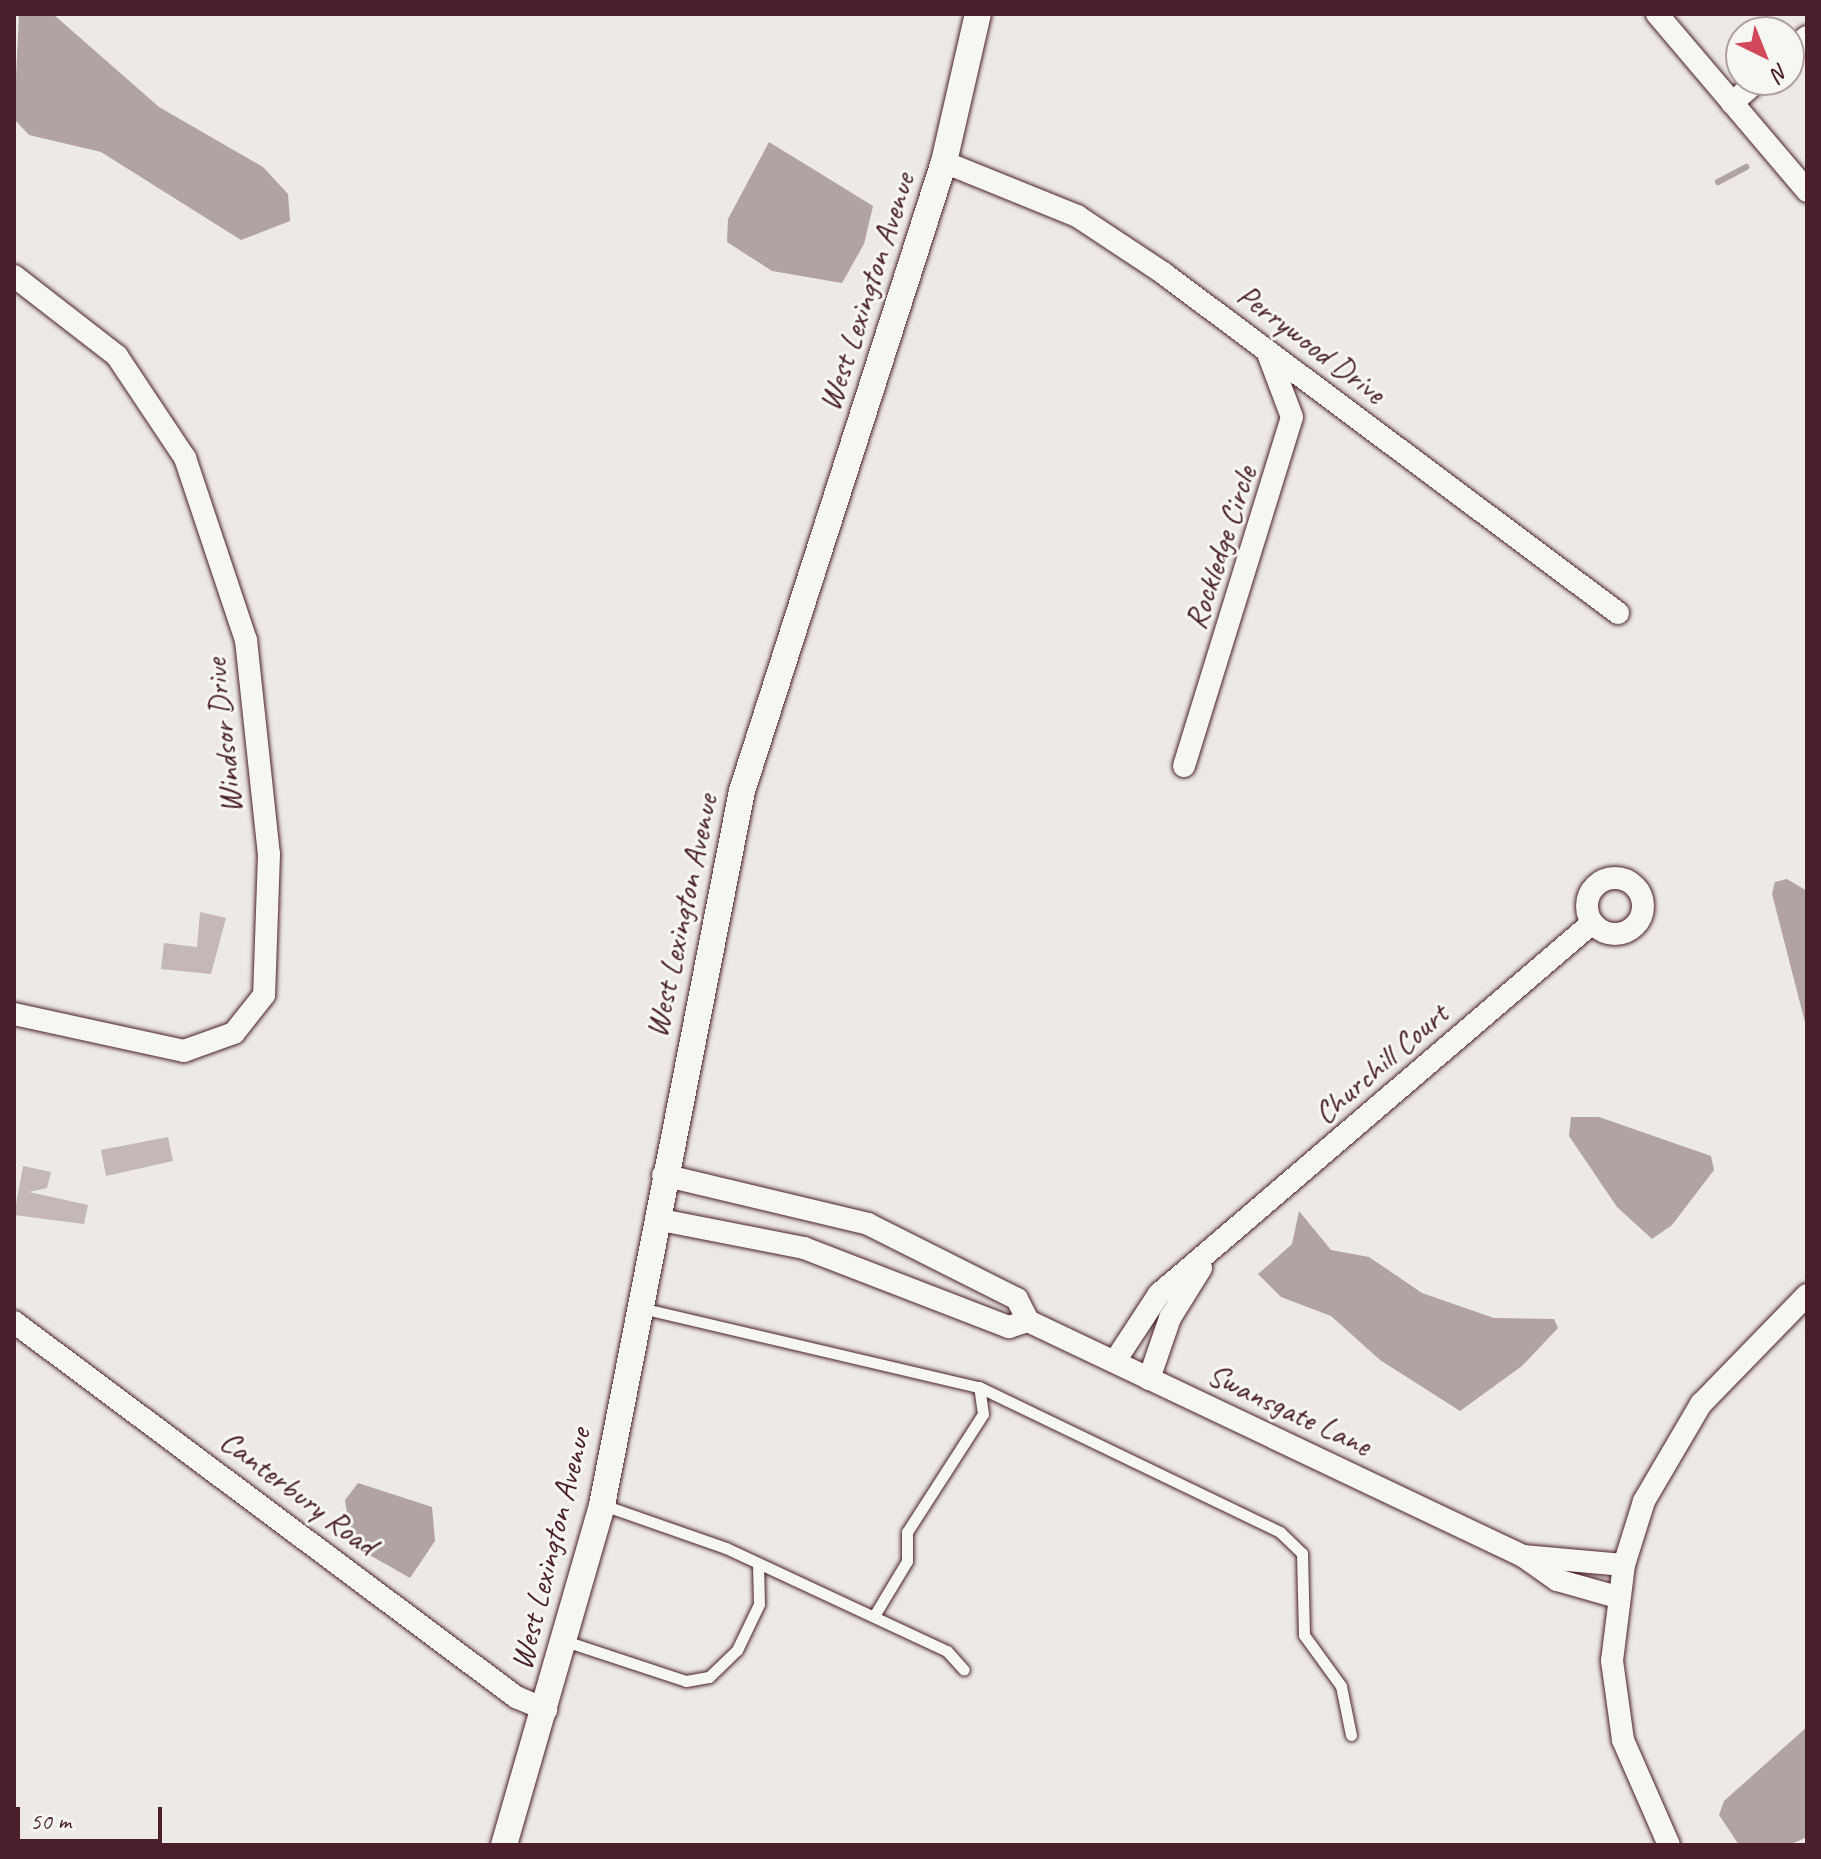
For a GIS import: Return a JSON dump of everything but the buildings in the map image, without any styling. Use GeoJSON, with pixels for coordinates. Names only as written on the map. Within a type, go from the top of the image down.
{"type":"FeatureCollection","features":[{"type":"Feature","properties":{"kind":"street","name":"West Lexington Avenue"},"geometry":{"type":"LineString","coordinates":[[504,1845],[546,1710],[602,1505],[637,1306],[742,791],[944,162],[978,14]]}},
{"type":"Feature","properties":{"kind":"street"},"geometry":{"type":"LineString","coordinates":[[1657,14],[1807,191]]}},
{"type":"Feature","properties":{"kind":"street"},"geometry":{"type":"LineString","coordinates":[[1732,103],[1740,96]]}},
{"type":"Feature","properties":{"kind":"street","name":"Perrywood Drive"},"geometry":{"type":"LineString","coordinates":[[944,162],[1077,216],[1266,350],[1618,613]]}},
{"type":"Feature","properties":{"kind":"street","name":"Windsor Drive"},"geometry":{"type":"LineString","coordinates":[[14,276],[117,356],[185,458],[246,640],[269,854],[264,995],[234,1033],[184,1051],[14,1014]]}},
{"type":"Feature","properties":{"kind":"street","name":"Rockledge Circle"},"geometry":{"type":"LineString","coordinates":[[1184,766],[1292,417],[1266,350]]}},
{"type":"Feature","properties":{"kind":"street","name":"Churchill Court"},"geometry":{"type":"LineString","coordinates":[[1115,1361],[1159,1294],[1591,924]]}},
{"type":"Feature","properties":{"kind":"street","name":"Swansgate Lane"},"geometry":{"type":"LineString","coordinates":[[663,1175],[868,1224],[1017,1299],[1028,1321],[1523,1556],[1557,1580],[1617,1597]]}},
{"type":"Feature","properties":{"kind":"street","name":"Swansgate Lane"},"geometry":{"type":"LineString","coordinates":[[656,1219],[804,1248],[1009,1327],[1028,1321]]}},
{"type":"Feature","properties":{"kind":"street","name":"Churchill Court"},"geometry":{"type":"LineString","coordinates":[[1149,1379],[1170,1318],[1212,1250]]}},
{"type":"Feature","properties":{"kind":"street"},"geometry":{"type":"LineString","coordinates":[[1669,1845],[1623,1740],[1612,1661],[1617,1597],[1624,1565],[1644,1501],[1701,1404],[1807,1295]]}},
{"type":"Feature","properties":{"kind":"street","name":"Canterbury Road"},"geometry":{"type":"LineString","coordinates":[[14,1322],[516,1697],[546,1710]]}},
{"type":"Feature","properties":{"kind":"street","name":"Swansgate Lane"},"geometry":{"type":"LineString","coordinates":[[1523,1556],[1624,1565]]}},
{"type":"Feature","properties":{"kind":"lane"},"geometry":{"type":"LineString","coordinates":[[637,1306],[979,1387],[1280,1532],[1302,1553],[1304,1635],[1341,1686],[1351,1735]]}},
{"type":"Feature","properties":{"kind":"lane"},"geometry":{"type":"LineString","coordinates":[[874,1616],[907,1561],[907,1532],[983,1414],[979,1387]]}},
{"type":"Feature","properties":{"kind":"lane"},"geometry":{"type":"LineString","coordinates":[[602,1505],[758,1564],[874,1616],[947,1651],[964,1670]]}},
{"type":"Feature","properties":{"kind":"lane"},"geometry":{"type":"LineString","coordinates":[[565,1641],[686,1681],[709,1677],[737,1650],[759,1604],[758,1564]]}},
{"type":"Feature","properties":{"kind":"shaded area"},"geometry":{"type":"Polygon","coordinates":[[[19,14],[53,14],[159,107],[263,167],[288,194],[290,221],[241,240],[101,152],[29,135],[14,119],[19,14]]]}},
{"type":"Feature","properties":{"kind":"shaded area"},"geometry":{"type":"Polygon","coordinates":[[[769,142],[873,206],[864,244],[842,283],[772,271],[727,242],[728,219],[769,142]]]}},
{"type":"Feature","properties":{"kind":"shaded area"},"geometry":{"type":"Polygon","coordinates":[[[1787,879],[1807,891],[1807,1030],[1772,894],[1775,882],[1787,879]]]}},
{"type":"Feature","properties":{"kind":"shaded area"},"geometry":{"type":"Polygon","coordinates":[[[1571,1117],[1599,1117],[1711,1156],[1714,1170],[1672,1225],[1652,1239],[1617,1207],[1569,1136],[1571,1117]]]}},
{"type":"Feature","properties":{"kind":"shaded area"},"geometry":{"type":"Polygon","coordinates":[[[1299,1211],[1331,1250],[1369,1257],[1422,1293],[1494,1318],[1554,1319],[1558,1328],[1522,1366],[1460,1411],[1380,1360],[1331,1316],[1281,1297],[1258,1274],[1292,1244],[1299,1211]]]}},
{"type":"Feature","properties":{"kind":"shaded area"},"geometry":{"type":"Polygon","coordinates":[[[358,1483],[432,1507],[435,1541],[410,1578],[352,1545],[345,1500],[358,1483]]]}},
{"type":"Feature","properties":{"kind":"shaded area"},"geometry":{"type":"Polygon","coordinates":[[[1807,1727],[1807,1837],[1789,1845],[1739,1845],[1719,1815],[1724,1801],[1807,1727]]]}},
{"type":"Feature","properties":{"kind":"waterway"},"geometry":{"type":"LineString","coordinates":[[1718,182],[1746,167]]}}]}
